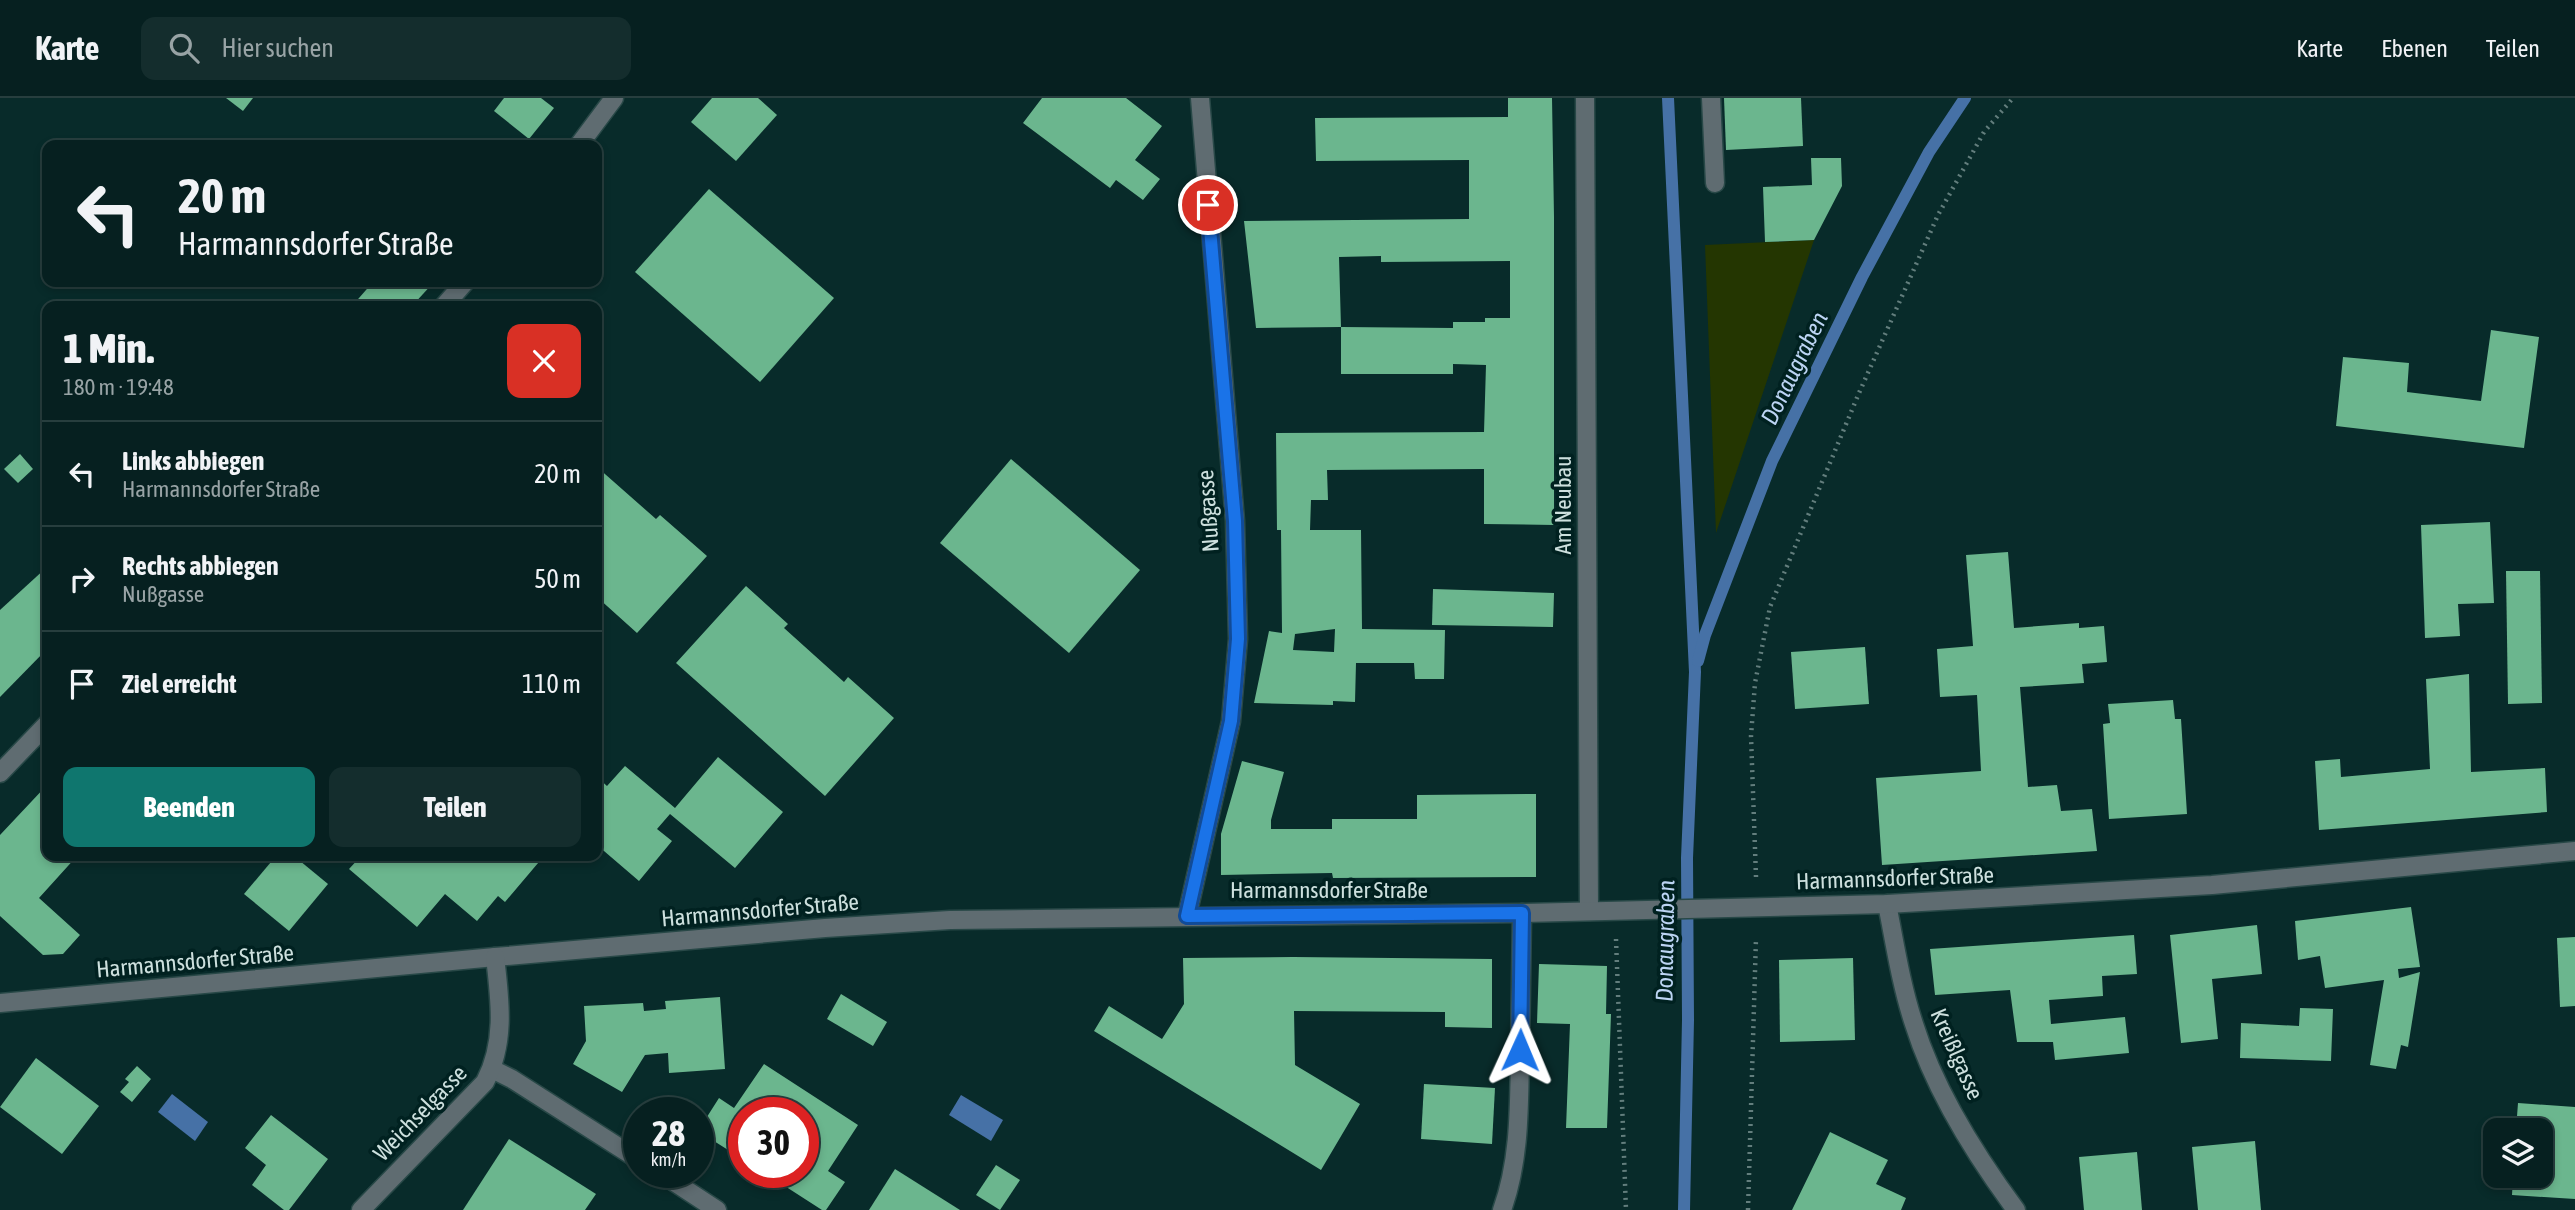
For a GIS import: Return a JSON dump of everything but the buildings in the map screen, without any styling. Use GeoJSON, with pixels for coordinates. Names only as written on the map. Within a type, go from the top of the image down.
{"type":"FeatureCollection","features":[{"type":"Feature","properties":{"kind":"street"},"geometry":{"type":"LineString","coordinates":[[583,140],[614,98]]}},
{"type":"Feature","properties":{"kind":"street","name":"Nußgasse"},"geometry":{"type":"LineString","coordinates":[[1187,916],[1231,721],[1238,639],[1235,521],[1200,98]]}},
{"type":"Feature","properties":{"kind":"street","name":"Am Neubau"},"geometry":{"type":"LineString","coordinates":[[1585,98],[1589,911]]}},
{"type":"Feature","properties":{"kind":"street"},"geometry":{"type":"LineString","coordinates":[[1711,98],[1715,183]]}},
{"type":"Feature","properties":{"kind":"street"},"geometry":{"type":"LineString","coordinates":[[448,301],[461,287]]}},
{"type":"Feature","properties":{"kind":"street"},"geometry":{"type":"LineString","coordinates":[[0,773],[42,729]]}},
{"type":"Feature","properties":{"kind":"street","name":"Harmannsdorfer Straße"},"geometry":{"type":"LineString","coordinates":[[0,1003],[825,928],[950,920],[1522,913],[1887,904],[2212,885],[2575,851]]}},
{"type":"Feature","properties":{"kind":"street","name":"Kreißlgasse"},"geometry":{"type":"LineString","coordinates":[[1887,904],[1914,1024],[1930,1065],[1951,1107],[2016,1210]]}},
{"type":"Feature","properties":{"kind":"street"},"geometry":{"type":"LineString","coordinates":[[1502,1210],[1514,1160],[1519,1105],[1522,913]]}},
{"type":"Feature","properties":{"kind":"street","name":"Weichselgasse"},"geometry":{"type":"LineString","coordinates":[[361,1210],[485,1082],[492,1069],[499,1036],[501,1006],[495,957]]}},
{"type":"Feature","properties":{"kind":"street"},"geometry":{"type":"LineString","coordinates":[[492,1069],[623,1150]]}},
{"type":"Feature","properties":{"kind":"street"},"geometry":{"type":"LineString","coordinates":[[683,1188],[717,1210]]}},
{"type":"Feature","properties":{"kind":"path"},"geometry":{"type":"LineString","coordinates":[[1748,1210],[1757,907],[1751,736],[1755,683],[1770,607],[1858,393],[1938,215],[1984,132],[2013,98]]}},
{"type":"Feature","properties":{"kind":"path"},"geometry":{"type":"LineString","coordinates":[[1620,910],[1626,1210]]}},
{"type":"Feature","properties":{"kind":"green space"},"geometry":{"type":"Polygon","coordinates":[[[1814,240],[1716,533],[1705,245],[1814,240]]]}},
{"type":"Feature","properties":{"kind":"water"},"geometry":{"type":"Polygon","coordinates":[[[172,1094],[208,1122],[195,1141],[158,1112],[172,1094]]]}},
{"type":"Feature","properties":{"kind":"water"},"geometry":{"type":"Polygon","coordinates":[[[961,1095],[1003,1120],[991,1141],[949,1115],[961,1095]]]}},
{"type":"Feature","properties":{"kind":"waterway","name":"Donaugraben"},"geometry":{"type":"LineString","coordinates":[[1668,98],[1695,672],[1687,858],[1688,1020],[1684,1210]]}},
{"type":"Feature","properties":{"kind":"waterway","name":"Donaugraben"},"geometry":{"type":"LineString","coordinates":[[1698,661],[1705,635],[1772,461],[1862,277],[1929,152],[1965,98]]}},
{"type":"Feature","properties":{"kind":"route"},"geometry":{"type":"LineString","coordinates":[[1208,205],[1235,521],[1237,674],[1231,721],[1187,916],[1522,913],[1520,1050]]}}]}
